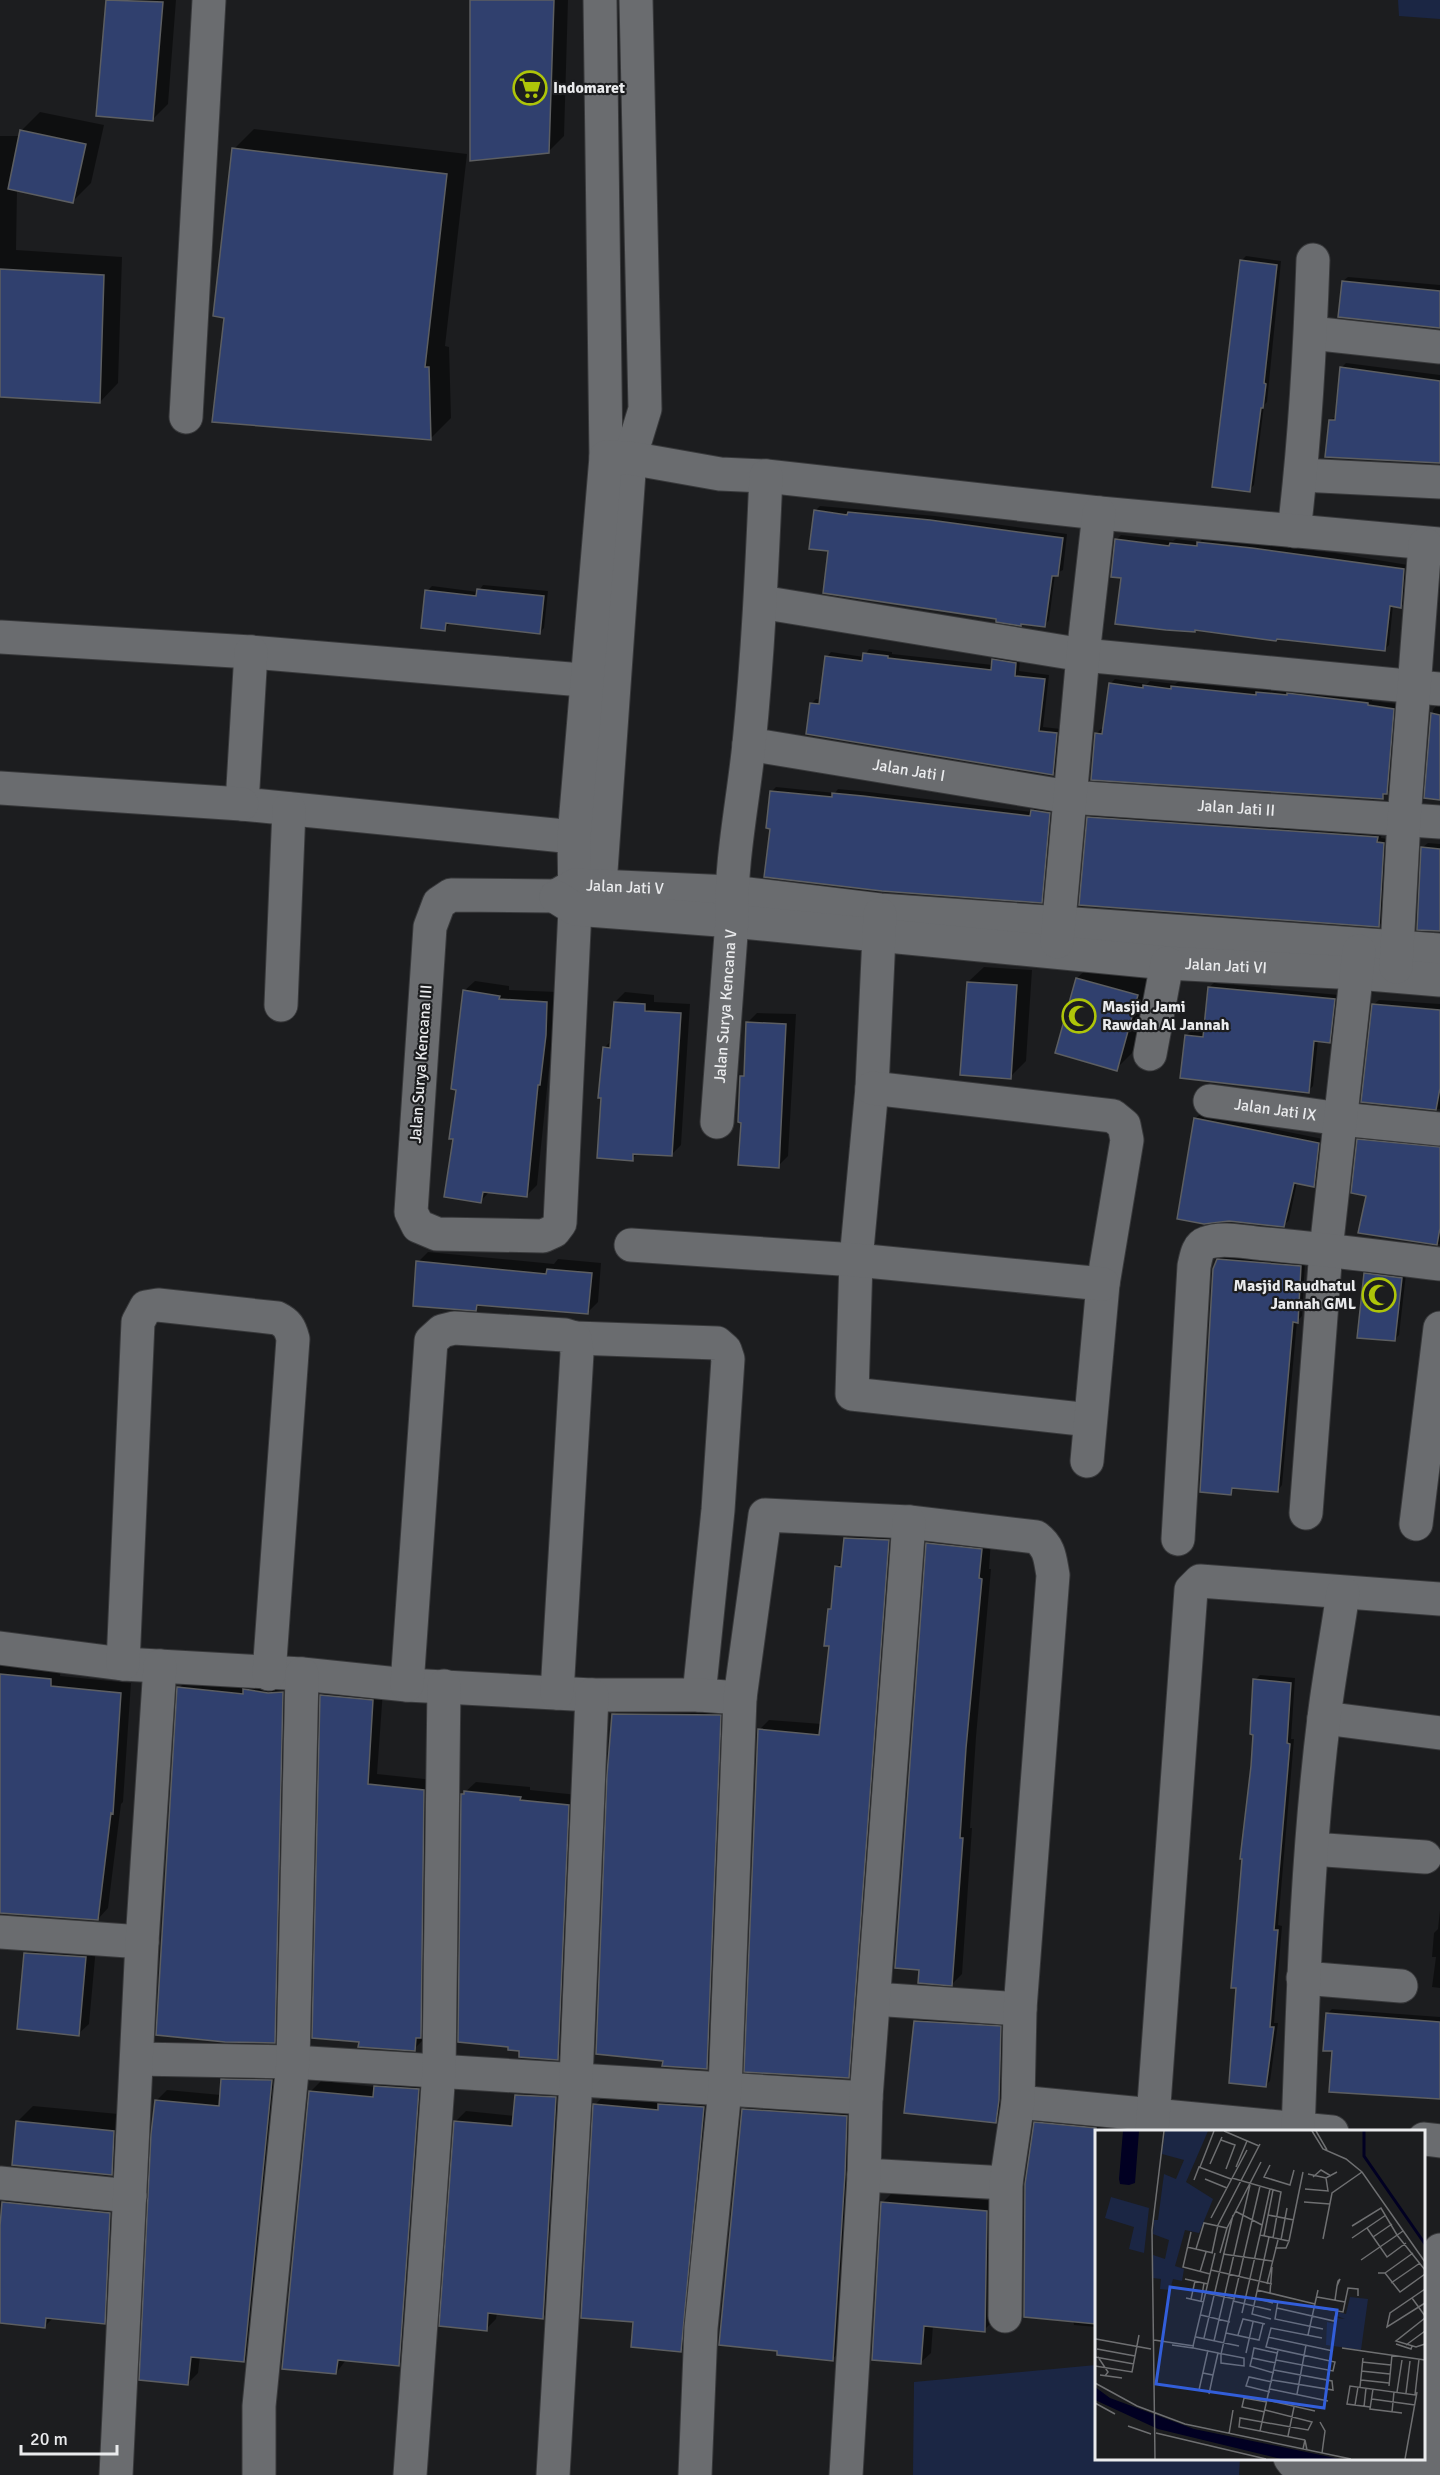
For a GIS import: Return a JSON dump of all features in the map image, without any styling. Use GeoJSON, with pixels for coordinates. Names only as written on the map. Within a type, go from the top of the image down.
{"type":"FeatureCollection","features":[{"type":"Feature","properties":{"kind":"street"},"geometry":{"type":"LineString","coordinates":[[186,417],[209,0]]}},
{"type":"Feature","properties":{"kind":"street"},"geometry":{"type":"LineString","coordinates":[[576,894],[600,682],[618,458],[600,0]]}},
{"type":"Feature","properties":{"kind":"street"},"geometry":{"type":"LineString","coordinates":[[618,458],[645,409],[636,0]]}},
{"type":"Feature","properties":{"kind":"street"},"geometry":{"type":"LineString","coordinates":[[1294,531],[1301,475],[1311,333],[1313,260]]}},
{"type":"Feature","properties":{"kind":"street"},"geometry":{"type":"LineString","coordinates":[[1311,333],[1440,346]]}},
{"type":"Feature","properties":{"kind":"street"},"geometry":{"type":"LineString","coordinates":[[618,458],[720,474],[766,476],[1099,513],[1432,544],[1427,688],[1404,819],[1397,962]]}},
{"type":"Feature","properties":{"kind":"street"},"geometry":{"type":"LineString","coordinates":[[1301,475],[1440,482]]}},
{"type":"Feature","properties":{"kind":"street","name":"Jalan Surya Kencana V"},"geometry":{"type":"LineString","coordinates":[[717,1122],[731,906],[749,744],[761,602],[766,476]]}},
{"type":"Feature","properties":{"kind":"street"},"geometry":{"type":"LineString","coordinates":[[1057,937],[1083,655],[1099,513]]}},
{"type":"Feature","properties":{"kind":"street"},"geometry":{"type":"LineString","coordinates":[[761,602],[1083,655],[1427,688]]}},
{"type":"Feature","properties":{"kind":"street"},"geometry":{"type":"LineString","coordinates":[[1,637],[251,652],[600,682]]}},
{"type":"Feature","properties":{"kind":"street"},"geometry":{"type":"LineString","coordinates":[[242,804],[251,652]]}},
{"type":"Feature","properties":{"kind":"street"},"geometry":{"type":"LineString","coordinates":[[576,894],[574,837],[600,682]]}},
{"type":"Feature","properties":{"kind":"street","name":"Jalan Jati I"},"geometry":{"type":"LineString","coordinates":[[749,744],[1070,797]]}},
{"type":"Feature","properties":{"kind":"street"},"geometry":{"type":"LineString","coordinates":[[0,788],[242,804],[574,837]]}},
{"type":"Feature","properties":{"kind":"street","name":"Jalan Jati II"},"geometry":{"type":"LineString","coordinates":[[1070,797],[1440,822]]}},
{"type":"Feature","properties":{"kind":"street"},"geometry":{"type":"LineString","coordinates":[[281,1005],[290,809]]}},
{"type":"Feature","properties":{"kind":"street","name":"Jalan Jati V"},"geometry":{"type":"LineString","coordinates":[[439,903],[451,895],[576,894],[731,906],[879,922],[1057,937]]}},
{"type":"Feature","properties":{"kind":"street","name":"Jalan Surya Kencana III"},"geometry":{"type":"LineString","coordinates":[[439,903],[430,927],[411,1212],[418,1226],[436,1234],[543,1236],[554,1231],[560,1223],[576,894]]}},
{"type":"Feature","properties":{"kind":"street"},"geometry":{"type":"LineString","coordinates":[[879,922],[872,1088],[856,1260],[852,1395],[1090,1420]]}},
{"type":"Feature","properties":{"kind":"street","name":"Jalan Jati VI"},"geometry":{"type":"LineString","coordinates":[[1057,937],[1397,962]]}},
{"type":"Feature","properties":{"kind":"street","name":"Jalan Jati VI"},"geometry":{"type":"LineString","coordinates":[[1057,937],[1167,963],[1359,959]]}},
{"type":"Feature","properties":{"kind":"street"},"geometry":{"type":"LineString","coordinates":[[1397,962],[1440,950]]}},
{"type":"Feature","properties":{"kind":"street"},"geometry":{"type":"LineString","coordinates":[[1306,1513],[1326,1250],[1359,959]]}},
{"type":"Feature","properties":{"kind":"street"},"geometry":{"type":"LineString","coordinates":[[1397,962],[1440,980]]}},
{"type":"Feature","properties":{"kind":"street"},"geometry":{"type":"LineString","coordinates":[[1150,1054],[1167,963]]}},
{"type":"Feature","properties":{"kind":"street"},"geometry":{"type":"LineString","coordinates":[[872,1088],[1113,1116],[1124,1125],[1128,1140],[1103,1284],[1087,1461]]}},
{"type":"Feature","properties":{"kind":"street","name":"Jalan Jati IX"},"geometry":{"type":"LineString","coordinates":[[1210,1101],[1341,1119],[1440,1129]]}},
{"type":"Feature","properties":{"kind":"street"},"geometry":{"type":"LineString","coordinates":[[1178,1539],[1194,1266],[1198,1251],[1208,1242],[1230,1241],[1440,1264]]}},
{"type":"Feature","properties":{"kind":"street"},"geometry":{"type":"LineString","coordinates":[[631,1245],[856,1260],[1103,1284]]}},
{"type":"Feature","properties":{"kind":"street"},"geometry":{"type":"LineString","coordinates":[[123,1664],[138,1322],[146,1307],[158,1305],[277,1318],[287,1323],[291,1329],[293,1339],[269,1674]]}},
{"type":"Feature","properties":{"kind":"street"},"geometry":{"type":"LineString","coordinates":[[407,1685],[431,1341],[442,1331],[454,1328],[565,1335],[575,1338],[717,1343],[725,1350],[728,1359],[718,1510],[699,1695]]}},
{"type":"Feature","properties":{"kind":"street"},"geometry":{"type":"LineString","coordinates":[[1416,1524],[1440,1328]]}},
{"type":"Feature","properties":{"kind":"street"},"geometry":{"type":"LineString","coordinates":[[557,1693],[577,1353],[575,1338]]}},
{"type":"Feature","properties":{"kind":"street"},"geometry":{"type":"LineString","coordinates":[[718,1510],[765,1515],[909,1522],[1036,1537],[1044,1542],[1049,1551],[1053,1575],[1020,2009],[1018,2102],[1006,2184],[1005,2316]]}},
{"type":"Feature","properties":{"kind":"street"},"geometry":{"type":"LineString","coordinates":[[695,2475],[701,2328],[725,2089],[740,1698],[765,1515]]}},
{"type":"Feature","properties":{"kind":"street"},"geometry":{"type":"LineString","coordinates":[[846,2475],[864,2175],[866,2098],[909,1522]]}},
{"type":"Feature","properties":{"kind":"street"},"geometry":{"type":"LineString","coordinates":[[1153,2124],[1191,1590],[1200,1581],[1440,1599]]}},
{"type":"Feature","properties":{"kind":"street"},"geometry":{"type":"LineString","coordinates":[[1018,2102],[1153,2124],[1298,2130],[1312,1849],[1324,1718],[1343,1593]]}},
{"type":"Feature","properties":{"kind":"street"},"geometry":{"type":"LineString","coordinates":[[0,1648],[123,1664],[269,1674],[302,1674],[407,1685],[592,1695],[699,1695],[740,1698]]}},
{"type":"Feature","properties":{"kind":"street"},"geometry":{"type":"LineString","coordinates":[[116,2475],[142,1942],[160,1666]]}},
{"type":"Feature","properties":{"kind":"street"},"geometry":{"type":"LineString","coordinates":[[259,2475],[259,2406],[293,2062],[302,1674]]}},
{"type":"Feature","properties":{"kind":"street"},"geometry":{"type":"LineString","coordinates":[[410,2475],[439,2071],[444,1686]]}},
{"type":"Feature","properties":{"kind":"street"},"geometry":{"type":"LineString","coordinates":[[553,2475],[576,2080],[592,1695]]}},
{"type":"Feature","properties":{"kind":"street"},"geometry":{"type":"LineString","coordinates":[[1324,1718],[1440,1733]]}},
{"type":"Feature","properties":{"kind":"street"},"geometry":{"type":"LineString","coordinates":[[1312,1849],[1425,1857]]}},
{"type":"Feature","properties":{"kind":"street"},"geometry":{"type":"LineString","coordinates":[[0,1932],[142,1942]]}},
{"type":"Feature","properties":{"kind":"street"},"geometry":{"type":"LineString","coordinates":[[1304,1978],[1401,1986]]}},
{"type":"Feature","properties":{"kind":"street"},"geometry":{"type":"LineString","coordinates":[[874,1999],[1020,2009]]}},
{"type":"Feature","properties":{"kind":"street"},"geometry":{"type":"LineString","coordinates":[[137,2059],[293,2062],[866,2098]]}},
{"type":"Feature","properties":{"kind":"street"},"geometry":{"type":"LineString","coordinates":[[1425,2139],[1440,2141]]}},
{"type":"Feature","properties":{"kind":"street"},"geometry":{"type":"LineString","coordinates":[[864,2175],[1006,2184]]}},
{"type":"Feature","properties":{"kind":"street"},"geometry":{"type":"LineString","coordinates":[[0,2183],[130,2196]]}},
{"type":"Feature","properties":{"kind":"street"},"geometry":{"type":"LineString","coordinates":[[1292,2460],[1306,2465],[1426,2475],[1440,2250]]}},
{"type":"Feature","properties":{"kind":"shaded area"},"geometry":{"type":"Polygon","coordinates":[[[1398,0],[1440,0],[1440,19],[1399,16],[1398,0]]]}},
{"type":"Feature","properties":{"kind":"shaded area"},"geometry":{"type":"Polygon","coordinates":[[[1095,2365],[1095,2460],[1240,2460],[1239,2475],[913,2475],[914,2382],[1095,2365]]]}},
{"type":"Feature","properties":{"kind":"building"},"geometry":{"type":"Polygon","coordinates":[[[106,0],[163,2],[153,121],[96,116],[106,0]]]}},
{"type":"Feature","properties":{"kind":"building"},"geometry":{"type":"Polygon","coordinates":[[[470,0],[554,0],[549,153],[470,161],[470,0]]]}},
{"type":"Feature","properties":{"kind":"building"},"geometry":{"type":"Polygon","coordinates":[[[20,130],[86,144],[73,203],[8,189],[20,130]]]}},
{"type":"Feature","properties":{"kind":"building"},"geometry":{"type":"Polygon","coordinates":[[[232,148],[447,174],[425,367],[429,367],[431,440],[212,422],[224,318],[213,316],[232,148]]]}},
{"type":"Feature","properties":{"kind":"building"},"geometry":{"type":"Polygon","coordinates":[[[1240,260],[1277,265],[1264,383],[1266,384],[1250,492],[1212,487],[1240,260]]]}},
{"type":"Feature","properties":{"kind":"building"},"geometry":{"type":"Polygon","coordinates":[[[0,269],[104,275],[100,403],[0,397],[0,269]]]}},
{"type":"Feature","properties":{"kind":"building"},"geometry":{"type":"Polygon","coordinates":[[[1342,281],[1440,291],[1440,328],[1338,317],[1342,281]]]}},
{"type":"Feature","properties":{"kind":"building"},"geometry":{"type":"Polygon","coordinates":[[[1340,367],[1440,381],[1440,463],[1325,457],[1329,420],[1335,420],[1340,367]]]}},
{"type":"Feature","properties":{"kind":"building"},"geometry":{"type":"Polygon","coordinates":[[[814,510],[847,515],[848,512],[930,520],[1063,538],[1058,576],[1052,576],[1045,627],[1021,624],[1021,626],[996,622],[996,619],[823,593],[828,551],[809,549],[814,510]]]}},
{"type":"Feature","properties":{"kind":"building"},"geometry":{"type":"Polygon","coordinates":[[[1115,539],[1169,546],[1170,543],[1197,546],[1197,542],[1404,569],[1401,608],[1390,606],[1385,651],[1277,639],[1276,641],[1195,630],[1195,632],[1166,630],[1115,624],[1121,578],[1111,577],[1115,539]]]}},
{"type":"Feature","properties":{"kind":"building"},"geometry":{"type":"Polygon","coordinates":[[[477,589],[544,596],[540,634],[446,623],[445,631],[421,628],[425,590],[476,596],[477,589]]]}},
{"type":"Feature","properties":{"kind":"building"},"geometry":{"type":"Polygon","coordinates":[[[863,653],[991,670],[992,659],[1016,663],[1015,676],[1045,679],[1039,731],[1057,733],[1053,775],[806,734],[810,703],[819,704],[825,656],[862,661],[863,653]]]}},
{"type":"Feature","properties":{"kind":"building"},"geometry":{"type":"Polygon","coordinates":[[[1109,683],[1143,688],[1143,685],[1171,689],[1171,686],[1256,695],[1256,692],[1287,695],[1287,693],[1368,703],[1368,705],[1394,709],[1387,794],[1383,794],[1383,799],[1091,780],[1095,733],[1102,734],[1109,683]]]}},
{"type":"Feature","properties":{"kind":"building"},"geometry":{"type":"Polygon","coordinates":[[[1431,713],[1440,715],[1440,800],[1424,798],[1431,713]]]}},
{"type":"Feature","properties":{"kind":"building"},"geometry":{"type":"Polygon","coordinates":[[[770,791],[832,797],[832,793],[1030,816],[1031,810],[1050,813],[1042,903],[882,891],[764,877],[770,829],[766,828],[770,791]]]}},
{"type":"Feature","properties":{"kind":"building"},"geometry":{"type":"Polygon","coordinates":[[[1087,817],[1378,837],[1377,842],[1384,843],[1379,927],[1079,905],[1087,817]]]}},
{"type":"Feature","properties":{"kind":"building"},"geometry":{"type":"Polygon","coordinates":[[[1421,847],[1440,849],[1440,931],[1417,930],[1421,847]]]}},
{"type":"Feature","properties":{"kind":"building"},"geometry":{"type":"Polygon","coordinates":[[[1076,978],[1138,995],[1117,1071],[1055,1053],[1076,978]]]}},
{"type":"Feature","properties":{"kind":"building"},"geometry":{"type":"Polygon","coordinates":[[[967,982],[1017,985],[1011,1079],[960,1075],[967,982]]]}},
{"type":"Feature","properties":{"kind":"building"},"geometry":{"type":"Polygon","coordinates":[[[1208,987],[1335,999],[1330,1043],[1314,1041],[1309,1093],[1180,1078],[1185,1035],[1203,1037],[1208,987]]]}},
{"type":"Feature","properties":{"kind":"building"},"geometry":{"type":"Polygon","coordinates":[[[463,990],[500,996],[499,999],[547,1002],[546,1035],[540,1085],[538,1085],[527,1197],[483,1192],[481,1203],[444,1197],[453,1139],[449,1139],[456,1090],[451,1089],[463,990]]]}},
{"type":"Feature","properties":{"kind":"building"},"geometry":{"type":"Polygon","coordinates":[[[614,1002],[645,1004],[645,1011],[681,1013],[672,1156],[633,1154],[633,1161],[597,1158],[601,1098],[598,1098],[603,1047],[610,1048],[614,1002]]]}},
{"type":"Feature","properties":{"kind":"building"},"geometry":{"type":"Polygon","coordinates":[[[1372,1004],[1440,1010],[1440,1088],[1436,1110],[1361,1102],[1372,1004]]]}},
{"type":"Feature","properties":{"kind":"building"},"geometry":{"type":"Polygon","coordinates":[[[746,1022],[786,1024],[779,1168],[738,1165],[741,1123],[738,1122],[740,1076],[744,1076],[746,1022]]]}},
{"type":"Feature","properties":{"kind":"building"},"geometry":{"type":"Polygon","coordinates":[[[1194,1118],[1319,1143],[1314,1187],[1294,1183],[1284,1227],[1229,1221],[1204,1224],[1177,1219],[1194,1118]]]}},
{"type":"Feature","properties":{"kind":"building"},"geometry":{"type":"Polygon","coordinates":[[[1357,1139],[1440,1147],[1440,1228],[1437,1245],[1358,1233],[1366,1196],[1351,1193],[1357,1139]]]}},
{"type":"Feature","properties":{"kind":"building"},"geometry":{"type":"Polygon","coordinates":[[[1217,1259],[1301,1266],[1298,1323],[1293,1322],[1278,1492],[1232,1488],[1231,1495],[1200,1492],[1213,1269],[1217,1259]]]}},
{"type":"Feature","properties":{"kind":"building"},"geometry":{"type":"Polygon","coordinates":[[[416,1261],[546,1274],[547,1269],[592,1273],[588,1314],[477,1305],[476,1311],[413,1306],[416,1261]]]}},
{"type":"Feature","properties":{"kind":"building"},"geometry":{"type":"Polygon","coordinates":[[[1364,1273],[1402,1278],[1395,1341],[1357,1338],[1364,1273]]]}},
{"type":"Feature","properties":{"kind":"building"},"geometry":{"type":"Polygon","coordinates":[[[844,1538],[889,1540],[849,2078],[744,2072],[758,1729],[819,1735],[829,1646],[824,1646],[828,1609],[831,1609],[835,1566],[841,1567],[844,1538]]]}},
{"type":"Feature","properties":{"kind":"building"},"geometry":{"type":"Polygon","coordinates":[[[926,1543],[982,1549],[979,1578],[982,1579],[966,1748],[960,1838],[963,1838],[952,1986],[918,1983],[919,1970],[895,1968],[926,1543]]]}},
{"type":"Feature","properties":{"kind":"building"},"geometry":{"type":"Polygon","coordinates":[[[0,1674],[51,1679],[51,1686],[121,1693],[113,1814],[111,1813],[98,1920],[0,1913],[0,1674]]]}},
{"type":"Feature","properties":{"kind":"building"},"geometry":{"type":"Polygon","coordinates":[[[1253,1679],[1291,1683],[1287,1743],[1290,1744],[1274,1930],[1278,1930],[1270,2027],[1274,2027],[1266,2087],[1229,2083],[1236,1988],[1231,1988],[1242,1859],[1240,1859],[1251,1766],[1253,1679]]]}},
{"type":"Feature","properties":{"kind":"building"},"geometry":{"type":"Polygon","coordinates":[[[177,1687],[243,1694],[243,1689],[268,1693],[283,1692],[275,2043],[225,2042],[156,2035],[177,1687]]]}},
{"type":"Feature","properties":{"kind":"building"},"geometry":{"type":"Polygon","coordinates":[[[320,1695],[373,1700],[368,1784],[424,1790],[421,2038],[416,2038],[415,2051],[358,2047],[359,2042],[312,2038],[320,1695]]]}},
{"type":"Feature","properties":{"kind":"building"},"geometry":{"type":"Polygon","coordinates":[[[612,1714],[721,1715],[707,2069],[662,2066],[663,2061],[596,2054],[607,1775],[612,1714]]]}},
{"type":"Feature","properties":{"kind":"building"},"geometry":{"type":"Polygon","coordinates":[[[464,1791],[569,1805],[558,2060],[519,2057],[519,2051],[508,2050],[508,2047],[458,2042],[461,1794],[464,1794],[464,1791]]]}},
{"type":"Feature","properties":{"kind":"building"},"geometry":{"type":"Polygon","coordinates":[[[24,1953],[86,1957],[79,2036],[17,2029],[24,1953]]]}},
{"type":"Feature","properties":{"kind":"building"},"geometry":{"type":"Polygon","coordinates":[[[1326,2013],[1440,2022],[1440,2099],[1329,2092],[1332,2051],[1323,2051],[1326,2013]]]}},
{"type":"Feature","properties":{"kind":"building"},"geometry":{"type":"Polygon","coordinates":[[[914,2021],[1001,2026],[999,2100],[996,2123],[904,2113],[914,2021]]]}},
{"type":"Feature","properties":{"kind":"building"},"geometry":{"type":"Polygon","coordinates":[[[221,2079],[272,2080],[244,2362],[191,2357],[188,2385],[139,2380],[151,2134],[155,2100],[219,2106],[221,2079]]]}},
{"type":"Feature","properties":{"kind":"building"},"geometry":{"type":"Polygon","coordinates":[[[374,2086],[419,2089],[399,2366],[338,2360],[336,2374],[282,2369],[309,2091],[373,2097],[374,2086]]]}},
{"type":"Feature","properties":{"kind":"building"},"geometry":{"type":"Polygon","coordinates":[[[515,2095],[556,2097],[543,2319],[488,2313],[487,2331],[439,2326],[454,2121],[512,2126],[515,2095]]]}},
{"type":"Feature","properties":{"kind":"building"},"geometry":{"type":"Polygon","coordinates":[[[593,2104],[658,2110],[658,2104],[704,2107],[681,2352],[631,2347],[633,2322],[581,2318],[593,2104]]]}},
{"type":"Feature","properties":{"kind":"building"},"geometry":{"type":"Polygon","coordinates":[[[742,2109],[847,2116],[833,2361],[777,2355],[777,2351],[719,2345],[742,2109]]]}},
{"type":"Feature","properties":{"kind":"building"},"geometry":{"type":"Polygon","coordinates":[[[16,2121],[114,2131],[112,2175],[12,2165],[16,2121]]]}},
{"type":"Feature","properties":{"kind":"building"},"geometry":{"type":"Polygon","coordinates":[[[1034,2122],[1096,2128],[1095,2324],[1024,2317],[1025,2184],[1034,2122]]]}},
{"type":"Feature","properties":{"kind":"building"},"geometry":{"type":"Polygon","coordinates":[[[2,2202],[110,2213],[105,2324],[46,2318],[45,2328],[0,2323],[2,2202]]]}},
{"type":"Feature","properties":{"kind":"building"},"geometry":{"type":"Polygon","coordinates":[[[881,2202],[987,2211],[985,2332],[924,2326],[921,2364],[872,2360],[881,2202]]]}},
{"type":"Feature","properties":{"kind":"place","name":"Indomaret"},"geometry":{"type":"Point","coordinates":[530,88]}},
{"type":"Feature","properties":{"kind":"place","name":"Masjid Jami Rawdah Al Jannah"},"geometry":{"type":"Point","coordinates":[1079,1016]}},
{"type":"Feature","properties":{"kind":"place","name":"Masjid Raudhatul Jannah GML"},"geometry":{"type":"Point","coordinates":[1379,1295]}}]}
